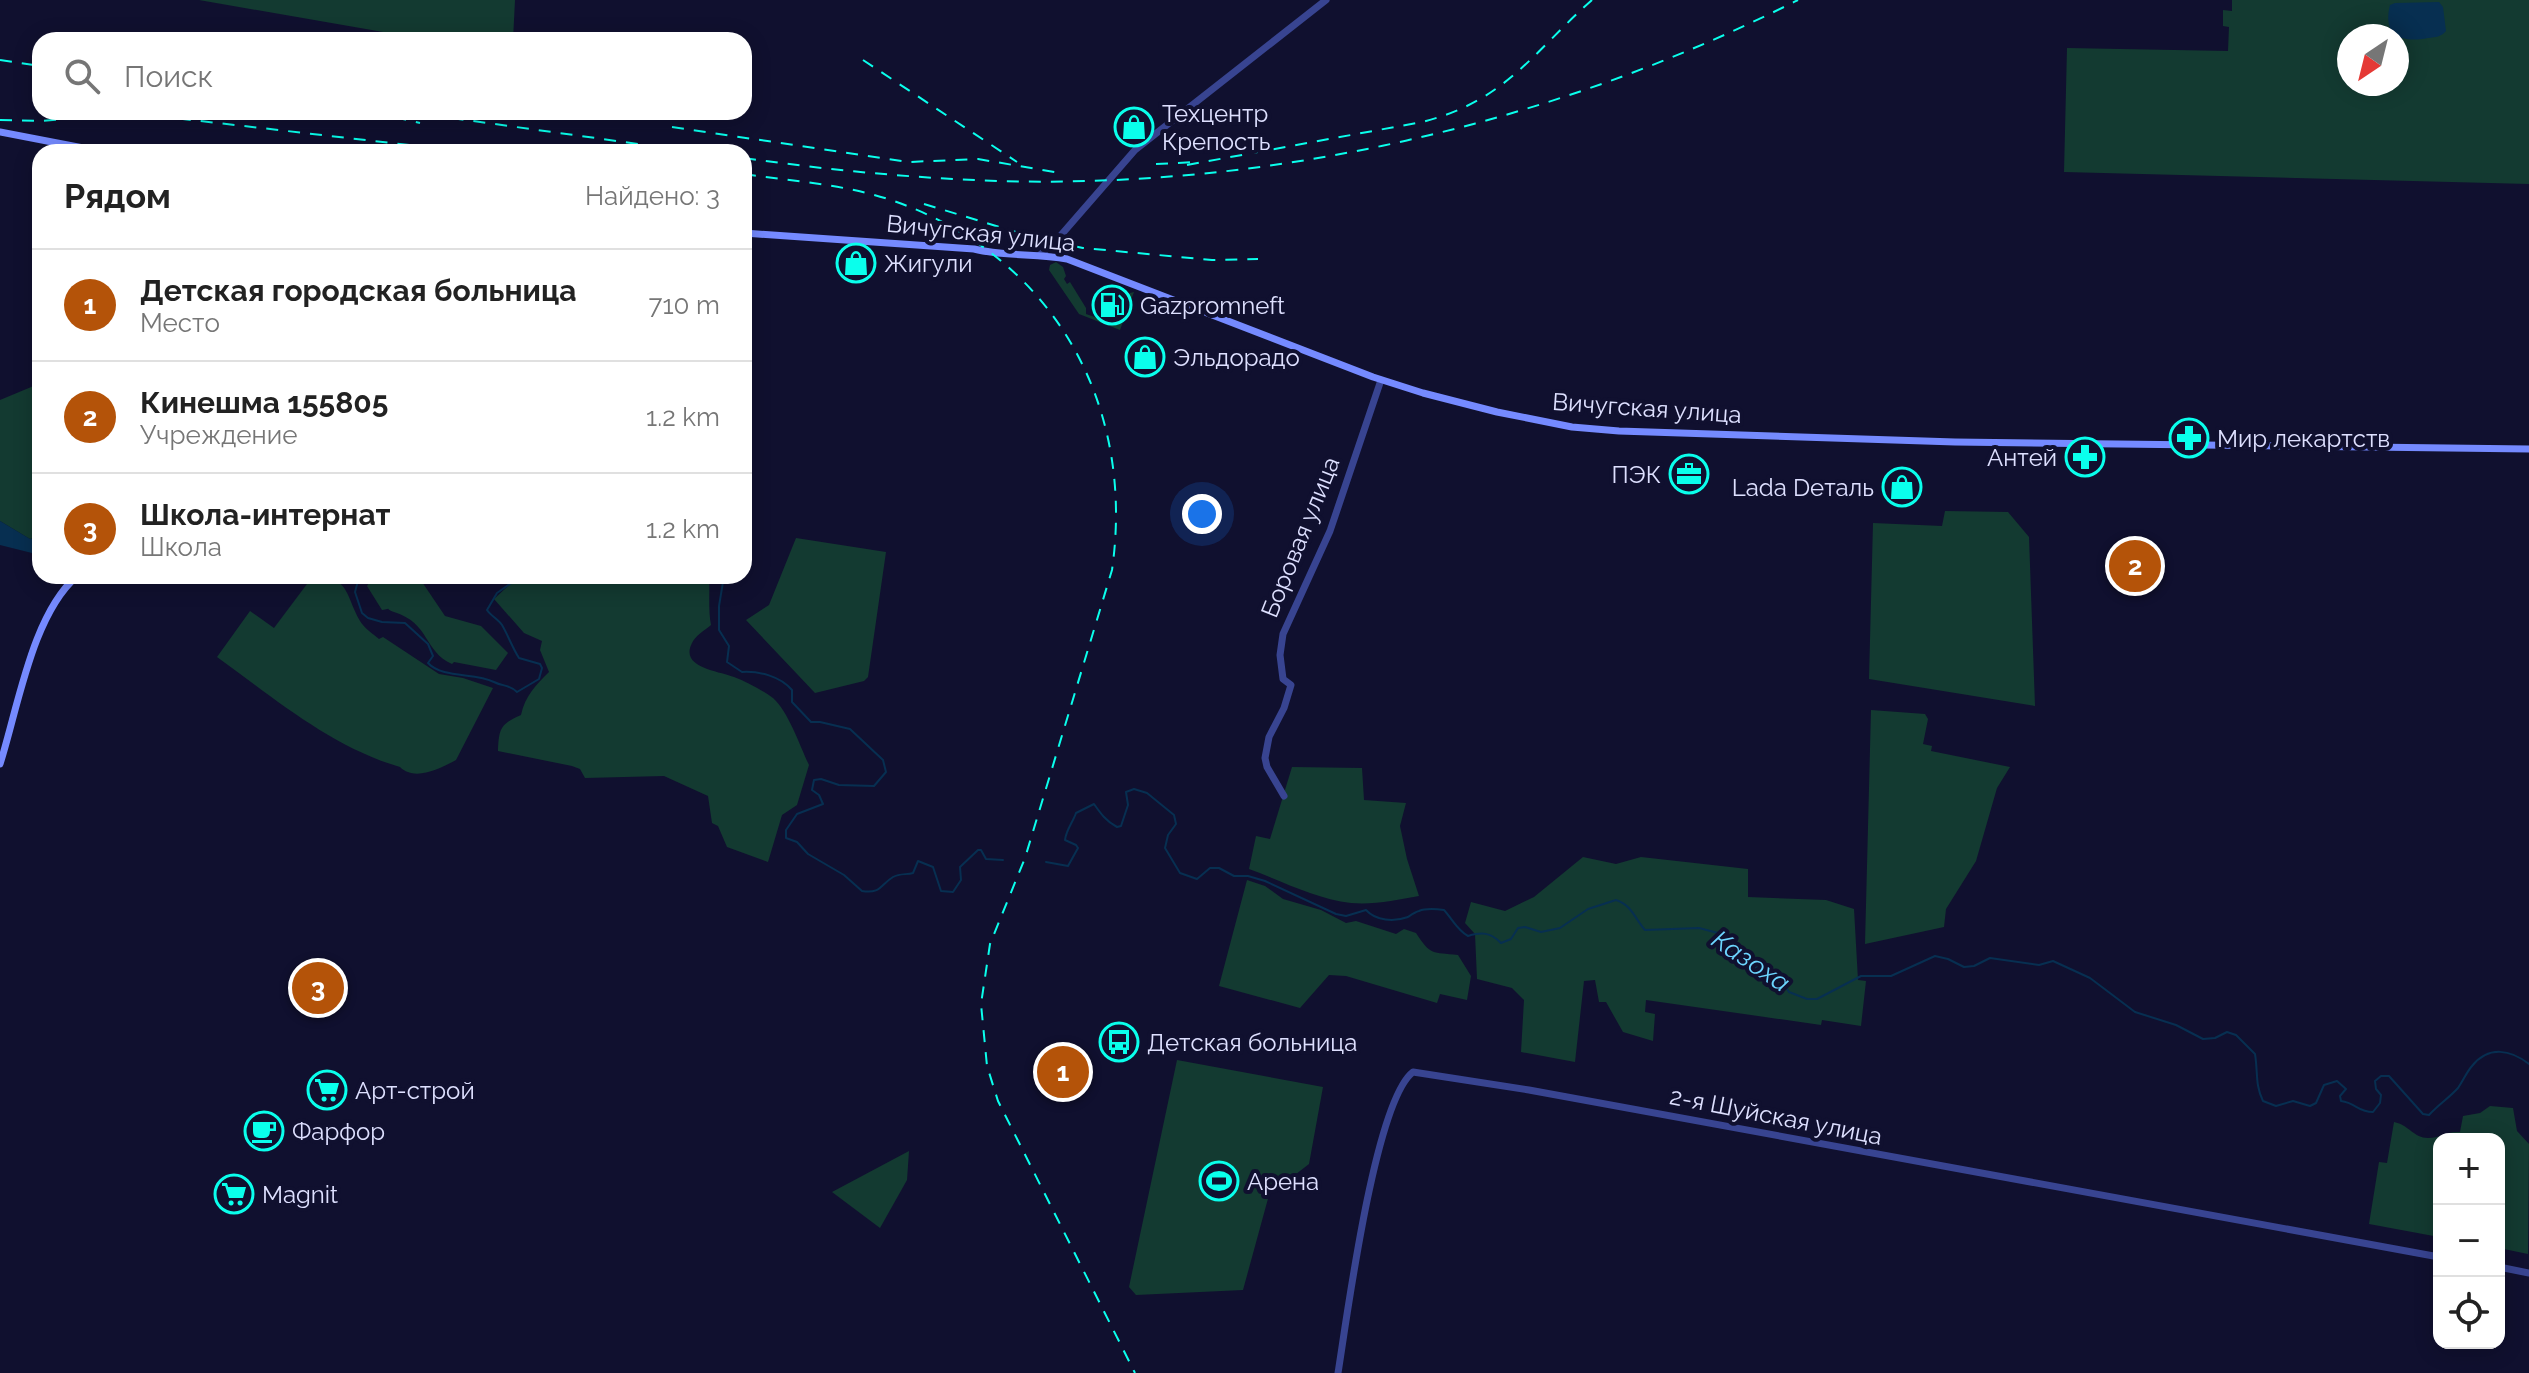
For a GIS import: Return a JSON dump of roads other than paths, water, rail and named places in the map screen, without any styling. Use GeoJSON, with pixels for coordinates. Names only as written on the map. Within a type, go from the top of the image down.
{"type":"FeatureCollection","features":[{"type":"Feature","properties":{"kind":"main road"},"geometry":{"type":"LineString","coordinates":[[0,132],[62,144]]}},
{"type":"Feature","properties":{"kind":"main road","name":"Вичугская улица"},"geometry":{"type":"LineString","coordinates":[[752,234],[974,249],[993,254],[1067,259],[1381,380],[1497,412],[1572,427],[1955,442],[2529,449]]}},
{"type":"Feature","properties":{"kind":"main road"},"geometry":{"type":"LineString","coordinates":[[0,764],[40,629],[55,601],[70,584]]}},
{"type":"Feature","properties":{"kind":"street"},"geometry":{"type":"LineString","coordinates":[[1040,255],[1055,242],[1135,150],[1326,0]]}},
{"type":"Feature","properties":{"kind":"street","name":"Боровая улица"},"geometry":{"type":"LineString","coordinates":[[1284,796],[1265,758],[1269,737],[1284,708],[1291,685],[1283,679],[1280,655],[1283,634],[1330,531],[1381,380]]}},
{"type":"Feature","properties":{"kind":"street","name":"2-я Шуйская улица"},"geometry":{"type":"LineString","coordinates":[[1338,1373],[1359,1242],[1379,1150],[1396,1096],[1405,1078],[1413,1072],[1529,1090],[2433,1256]]}},
{"type":"Feature","properties":{"kind":"street"},"geometry":{"type":"LineString","coordinates":[[2505,1268],[2529,1273]]}},
{"type":"Feature","properties":{"kind":"water"},"geometry":{"type":"Polygon","coordinates":[[[2439,2],[2443,7],[2446,31],[2433,37],[2409,39],[2409,24],[2389,24],[2390,5],[2439,2]]]}},
{"type":"Feature","properties":{"kind":"water"},"geometry":{"type":"Polygon","coordinates":[[[0,521],[32,539],[32,553],[0,545],[0,521]]]}},
{"type":"Feature","properties":{"kind":"waterway","name":"Казоха"},"geometry":{"type":"LineString","coordinates":[[357,584],[355,592],[362,613],[382,622],[405,623],[428,644],[433,656],[428,663],[434,668],[486,679],[517,692],[539,679],[542,668],[540,664],[519,658],[502,625],[487,610],[497,593],[510,584]]}},
{"type":"Feature","properties":{"kind":"waterway","name":"Казоха"},"geometry":{"type":"LineString","coordinates":[[723,584],[719,630],[729,646],[727,662],[742,672],[755,672],[782,681],[792,690],[792,702],[811,722],[850,729],[883,760],[886,772],[874,786],[839,785],[814,780],[812,790],[819,795],[823,804],[797,814],[786,830],[786,838],[797,842],[808,854],[868,892],[877,890],[896,876],[913,873],[918,861],[933,867],[941,891],[953,892],[961,880],[960,867],[978,850],[986,859],[1003,860]]}},
{"type":"Feature","properties":{"kind":"waterway","name":"Казоха"},"geometry":{"type":"LineString","coordinates":[[1046,862],[1068,866],[1078,848],[1065,840],[1068,829],[1076,813],[1094,804],[1110,822],[1121,826],[1128,805],[1126,792],[1134,789],[1147,793],[1174,815],[1176,824],[1168,835],[1165,848],[1180,873],[1197,879],[1210,868],[1219,868],[1234,876],[1265,881],[1346,916],[1366,910],[1386,920],[1397,920],[1425,909],[1444,910],[1468,936],[1486,934],[1501,943],[1511,939],[1518,928],[1541,932],[1560,928],[1588,909],[1616,900],[1630,909],[1645,930],[1699,928],[1718,933],[1732,942],[1753,966],[1782,981],[1789,992],[1807,999],[1817,999],[1861,976],[1891,976],[1935,956],[1964,967],[1990,958],[2039,965],[2053,961],[2090,978],[2135,1012],[2176,1025],[2203,1039],[2227,1032],[2236,1035],[2255,1054],[2263,1101],[2276,1106],[2293,1101],[2310,1106],[2316,1103],[2324,1085],[2337,1081],[2346,1089],[2340,1096],[2341,1101],[2373,1112],[2380,1103],[2381,1095],[2375,1081],[2381,1076],[2389,1076],[2423,1114],[2429,1115],[2458,1088],[2472,1066],[2486,1055],[2508,1053],[2529,1064]]}},
{"type":"Feature","properties":{"kind":"railway"},"geometry":{"type":"LineString","coordinates":[[1187,165],[1422,122],[1451,113],[1476,102],[1516,73],[1592,0]]}},
{"type":"Feature","properties":{"kind":"railway"},"geometry":{"type":"LineString","coordinates":[[752,159],[870,173],[997,181],[1101,181],[1204,174],[1307,160],[1409,140],[1509,114],[1608,82],[1704,44],[1798,0]]}},
{"type":"Feature","properties":{"kind":"railway"},"geometry":{"type":"LineString","coordinates":[[0,60],[32,65]]}},
{"type":"Feature","properties":{"kind":"railway"},"geometry":{"type":"LineString","coordinates":[[863,60],[1017,162]]}},
{"type":"Feature","properties":{"kind":"railway"},"geometry":{"type":"LineString","coordinates":[[0,120],[52,120]]}},
{"type":"Feature","properties":{"kind":"railway"},"geometry":{"type":"LineString","coordinates":[[192,120],[400,144]]}},
{"type":"Feature","properties":{"kind":"railway"},"geometry":{"type":"LineString","coordinates":[[407,120],[420,123]]}},
{"type":"Feature","properties":{"kind":"railway"},"geometry":{"type":"LineString","coordinates":[[466,120],[638,144]]}},
{"type":"Feature","properties":{"kind":"railway"},"geometry":{"type":"LineString","coordinates":[[672,127],[909,162],[978,159],[1060,173]]}},
{"type":"Feature","properties":{"kind":"railway"},"geometry":{"type":"LineString","coordinates":[[1156,164],[1196,162]]}},
{"type":"Feature","properties":{"kind":"railway"},"geometry":{"type":"LineString","coordinates":[[752,175],[870,194],[945,224],[995,256],[1037,296],[1070,342],[1095,393],[1110,449],[1116,508],[1112,570],[1025,858],[990,944],[981,1004],[987,1066],[998,1101],[1135,1373]]}},
{"type":"Feature","properties":{"kind":"railway"},"geometry":{"type":"LineString","coordinates":[[924,204],[1039,239],[1083,248],[1212,260],[1258,259]]}},
{"type":"Feature","properties":{"kind":"place","name":"Техцентр Крепость"},"geometry":{"type":"Point","coordinates":[1134,127]}},
{"type":"Feature","properties":{"kind":"place","name":"Жигули"},"geometry":{"type":"Point","coordinates":[856,263]}},
{"type":"Feature","properties":{"kind":"place","name":"Gazpromneft"},"geometry":{"type":"Point","coordinates":[1112,305]}},
{"type":"Feature","properties":{"kind":"place","name":"Эльдорадо"},"geometry":{"type":"Point","coordinates":[1145,357]}},
{"type":"Feature","properties":{"kind":"place","name":"Мир лекартств"},"geometry":{"type":"Point","coordinates":[2189,438]}},
{"type":"Feature","properties":{"kind":"place","name":"Антей"},"geometry":{"type":"Point","coordinates":[2085,457]}},
{"type":"Feature","properties":{"kind":"place","name":"ПЭК"},"geometry":{"type":"Point","coordinates":[1689,474]}},
{"type":"Feature","properties":{"kind":"place","name":"Lada Dеталь"},"geometry":{"type":"Point","coordinates":[1902,487]}},
{"type":"Feature","properties":{"kind":"place","name":"Кинешма 155805"},"geometry":{"type":"Point","coordinates":[2135,566]}},
{"type":"Feature","properties":{"kind":"place","name":"Школа-интернат"},"geometry":{"type":"Point","coordinates":[318,988]}},
{"type":"Feature","properties":{"kind":"place","name":"Детская больница"},"geometry":{"type":"Point","coordinates":[1119,1042]}},
{"type":"Feature","properties":{"kind":"place","name":"Детская городская больница"},"geometry":{"type":"Point","coordinates":[1063,1072]}},
{"type":"Feature","properties":{"kind":"place","name":"Арт-строй"},"geometry":{"type":"Point","coordinates":[327,1090]}},
{"type":"Feature","properties":{"kind":"place","name":"Фарфор"},"geometry":{"type":"Point","coordinates":[264,1131]}},
{"type":"Feature","properties":{"kind":"place","name":"Арена"},"geometry":{"type":"Point","coordinates":[1219,1181]}},
{"type":"Feature","properties":{"kind":"place","name":"Magnit"},"geometry":{"type":"Point","coordinates":[234,1194]}}]}
